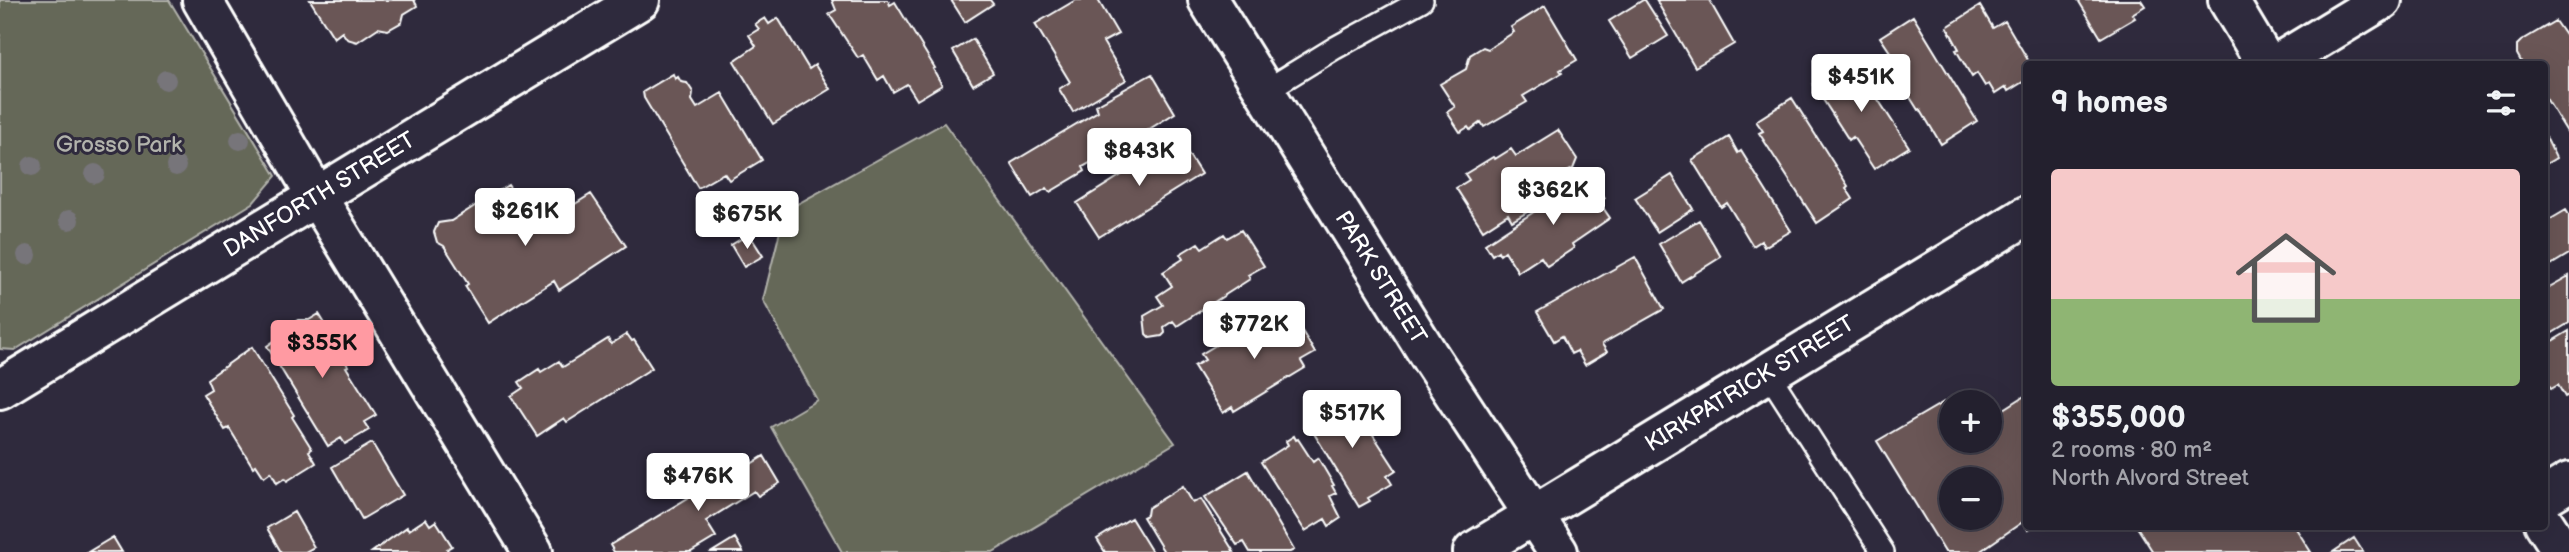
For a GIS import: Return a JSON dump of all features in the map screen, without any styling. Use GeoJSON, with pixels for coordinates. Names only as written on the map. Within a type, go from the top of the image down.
{"type":"FeatureCollection","features":[{"type":"Feature","properties":{"kind":"street"},"geometry":{"type":"LineString","coordinates":[[202,0],[317,197],[533,552]]}},
{"type":"Feature","properties":{"kind":"street","name":"DANFORTH STREET"},"geometry":{"type":"LineString","coordinates":[[0,389],[640,0]]}},
{"type":"Feature","properties":{"kind":"street","name":"PARK STREET"},"geometry":{"type":"LineString","coordinates":[[1208,0],[1430,357],[1558,552]]}},
{"type":"Feature","properties":{"kind":"street"},"geometry":{"type":"LineString","coordinates":[[2228,0],[2265,61]]}},
{"type":"Feature","properties":{"kind":"street"},"geometry":{"type":"LineString","coordinates":[[2282,61],[2382,0]]}},
{"type":"Feature","properties":{"kind":"street","name":"KIRKPATRICK STREET"},"geometry":{"type":"LineString","coordinates":[[1473,552],[2023,218]]}},
{"type":"Feature","properties":{"kind":"street"},"geometry":{"type":"LineString","coordinates":[[2548,495],[2569,482]]}},
{"type":"Feature","properties":{"kind":"street"},"geometry":{"type":"LineString","coordinates":[[2548,529],[2563,552]]}},
{"type":"Feature","properties":{"kind":"lane"},"geometry":{"type":"LineString","coordinates":[[1265,91],[1422,0]]}},
{"type":"Feature","properties":{"kind":"lane"},"geometry":{"type":"LineString","coordinates":[[1768,373],[1883,552]]}},
{"type":"Feature","properties":{"kind":"green space","name":"Grosso Park"},"geometry":{"type":"Polygon","coordinates":[[[0,0],[169,0],[276,176],[253,203],[15,350],[0,349],[0,0]]]}},
{"type":"Feature","properties":{"kind":"green space"},"geometry":{"type":"Polygon","coordinates":[[[944,123],[1175,443],[993,552],[842,552],[771,427],[817,400],[763,300],[785,211],[944,123]]]}},
{"type":"Feature","properties":{"kind":"building"},"geometry":{"type":"Polygon","coordinates":[[[310,0],[414,0],[417,6],[404,14],[402,22],[388,30],[378,28],[357,42],[347,39],[342,32],[334,38],[310,0]]]}},
{"type":"Feature","properties":{"kind":"building"},"geometry":{"type":"Polygon","coordinates":[[[832,0],[888,0],[890,5],[895,2],[935,68],[933,69],[942,85],[917,100],[907,84],[893,92],[884,76],[878,80],[863,55],[858,58],[829,14],[836,10],[832,0]]]}},
{"type":"Feature","properties":{"kind":"building"},"geometry":{"type":"Polygon","coordinates":[[[951,0],[990,0],[993,4],[965,22],[951,0]]]}},
{"type":"Feature","properties":{"kind":"building"},"geometry":{"type":"Polygon","coordinates":[[[1076,0],[1098,0],[1118,34],[1103,42],[1126,80],[1073,112],[1059,89],[1070,82],[1035,24],[1076,0]]]}},
{"type":"Feature","properties":{"kind":"building"},"geometry":{"type":"Polygon","coordinates":[[[1643,0],[1668,36],[1632,58],[1609,21],[1643,0]]]}},
{"type":"Feature","properties":{"kind":"building"},"geometry":{"type":"Polygon","coordinates":[[[1656,0],[1709,0],[1734,44],[1695,67],[1656,0]]]}},
{"type":"Feature","properties":{"kind":"building"},"geometry":{"type":"Polygon","coordinates":[[[2078,0],[2141,0],[2145,6],[2132,14],[2135,18],[2101,38],[2078,0]]]}},
{"type":"Feature","properties":{"kind":"building"},"geometry":{"type":"Polygon","coordinates":[[[1545,6],[1577,60],[1560,70],[1562,73],[1523,96],[1527,102],[1484,127],[1481,122],[1470,130],[1468,127],[1460,132],[1447,112],[1455,107],[1440,84],[1466,69],[1470,55],[1483,47],[1488,49],[1514,32],[1511,27],[1545,6]]]}},
{"type":"Feature","properties":{"kind":"building"},"geometry":{"type":"Polygon","coordinates":[[[1980,6],[1993,28],[2005,21],[2029,61],[2023,61],[2023,82],[2008,91],[2006,87],[1995,94],[1989,84],[1985,86],[1977,73],[1972,77],[1956,50],[1959,49],[1947,27],[1980,6]]]}},
{"type":"Feature","properties":{"kind":"building"},"geometry":{"type":"Polygon","coordinates":[[[1913,16],[1977,121],[1941,144],[1920,109],[1918,110],[1908,94],[1904,96],[1886,67],[1896,61],[1880,37],[1913,16]]]}},
{"type":"Feature","properties":{"kind":"building"},"geometry":{"type":"Polygon","coordinates":[[[765,18],[769,24],[778,18],[809,69],[815,65],[830,89],[773,124],[734,61],[756,46],[749,35],[759,29],[755,24],[765,18]]]}},
{"type":"Feature","properties":{"kind":"building"},"geometry":{"type":"Polygon","coordinates":[[[2555,21],[2569,41],[2569,135],[2548,101],[2548,61],[2521,61],[2517,45],[2555,21]]]}},
{"type":"Feature","properties":{"kind":"building"},"geometry":{"type":"Polygon","coordinates":[[[973,39],[993,73],[973,85],[953,51],[973,39]]]}},
{"type":"Feature","properties":{"kind":"building"},"geometry":{"type":"Polygon","coordinates":[[[1851,58],[1909,147],[1874,169],[1853,137],[1849,140],[1813,84],[1851,58]]]}},
{"type":"Feature","properties":{"kind":"building"},"geometry":{"type":"Polygon","coordinates":[[[673,74],[675,79],[678,77],[681,82],[687,83],[693,92],[692,100],[697,108],[722,93],[762,160],[729,180],[724,173],[698,188],[644,98],[643,92],[673,74]]]}},
{"type":"Feature","properties":{"kind":"building"},"geometry":{"type":"Polygon","coordinates":[[[1152,74],[1175,113],[1127,143],[1131,149],[1107,164],[1102,156],[1083,167],[1085,171],[1050,192],[1047,188],[1032,197],[1011,163],[1098,111],[1096,105],[1152,74]]]}},
{"type":"Feature","properties":{"kind":"building"},"geometry":{"type":"Polygon","coordinates":[[[1792,98],[1848,186],[1846,188],[1853,199],[1817,223],[1759,133],[1763,131],[1756,121],[1792,98]]]}},
{"type":"Feature","properties":{"kind":"building"},"geometry":{"type":"Polygon","coordinates":[[[1558,130],[1577,159],[1573,169],[1567,172],[1570,177],[1525,205],[1529,211],[1512,221],[1508,214],[1483,230],[1456,188],[1469,180],[1465,174],[1511,149],[1516,156],[1558,130]]]}},
{"type":"Feature","properties":{"kind":"building"},"geometry":{"type":"Polygon","coordinates":[[[1729,137],[1738,153],[1741,151],[1791,231],[1764,247],[1761,241],[1753,246],[1727,203],[1721,207],[1692,160],[1729,137]]]}},
{"type":"Feature","properties":{"kind":"building"},"geometry":{"type":"Polygon","coordinates":[[[1180,141],[1201,174],[1099,237],[1077,203],[1180,141]]]}},
{"type":"Feature","properties":{"kind":"building"},"geometry":{"type":"Polygon","coordinates":[[[2548,141],[2556,158],[2548,163],[2548,141]]]}},
{"type":"Feature","properties":{"kind":"building"},"geometry":{"type":"Polygon","coordinates":[[[1590,175],[1605,198],[1599,202],[1610,218],[1572,244],[1574,248],[1547,266],[1541,257],[1518,272],[1505,251],[1500,255],[1498,251],[1492,255],[1485,244],[1590,175]]]}},
{"type":"Feature","properties":{"kind":"building"},"geometry":{"type":"Polygon","coordinates":[[[1672,175],[1693,209],[1657,232],[1635,198],[1672,175]]]}},
{"type":"Feature","properties":{"kind":"building"},"geometry":{"type":"Polygon","coordinates":[[[508,185],[515,195],[517,193],[520,198],[528,200],[532,207],[538,203],[546,204],[554,217],[591,194],[626,246],[559,290],[554,281],[488,323],[465,286],[468,284],[444,246],[437,242],[434,232],[438,223],[451,221],[508,185]]]}},
{"type":"Feature","properties":{"kind":"building"},"geometry":{"type":"Polygon","coordinates":[[[2566,210],[2569,215],[2569,254],[2548,267],[2548,221],[2566,210]]]}},
{"type":"Feature","properties":{"kind":"building"},"geometry":{"type":"Polygon","coordinates":[[[1699,220],[1721,257],[1681,282],[1659,244],[1699,220]]]}},
{"type":"Feature","properties":{"kind":"building"},"geometry":{"type":"Polygon","coordinates":[[[1241,230],[1264,266],[1248,275],[1250,279],[1177,326],[1173,321],[1164,327],[1165,333],[1162,336],[1150,338],[1146,334],[1144,316],[1163,305],[1157,296],[1172,286],[1163,272],[1183,259],[1180,254],[1198,243],[1202,248],[1224,234],[1227,238],[1241,230]]]}},
{"type":"Feature","properties":{"kind":"building"},"geometry":{"type":"Polygon","coordinates":[[[749,234],[763,256],[744,267],[731,245],[749,234]]]}},
{"type":"Feature","properties":{"kind":"building"},"geometry":{"type":"Polygon","coordinates":[[[1635,257],[1664,309],[1602,344],[1607,352],[1585,365],[1577,351],[1571,354],[1562,336],[1554,341],[1537,312],[1635,257]]]}},
{"type":"Feature","properties":{"kind":"building"},"geometry":{"type":"Polygon","coordinates":[[[2569,276],[2569,323],[2548,336],[2548,288],[2569,276]]]}},
{"type":"Feature","properties":{"kind":"building"},"geometry":{"type":"Polygon","coordinates":[[[1290,311],[1315,353],[1301,361],[1305,368],[1234,411],[1232,407],[1223,413],[1194,366],[1205,360],[1201,354],[1272,312],[1276,319],[1290,311]]]}},
{"type":"Feature","properties":{"kind":"building"},"geometry":{"type":"Polygon","coordinates":[[[319,314],[336,341],[334,342],[348,366],[346,367],[376,415],[364,422],[369,430],[345,444],[341,438],[328,446],[267,346],[281,336],[284,329],[298,320],[309,320],[319,314]]]}},
{"type":"Feature","properties":{"kind":"building"},"geometry":{"type":"Polygon","coordinates":[[[2569,331],[2569,395],[2565,397],[2558,385],[2551,389],[2548,385],[2548,344],[2569,331]]]}},
{"type":"Feature","properties":{"kind":"building"},"geometry":{"type":"Polygon","coordinates":[[[627,334],[652,368],[567,422],[564,418],[537,436],[511,396],[523,388],[519,382],[539,369],[541,372],[559,361],[563,367],[608,339],[611,344],[627,334]]]}},
{"type":"Feature","properties":{"kind":"building"},"geometry":{"type":"Polygon","coordinates":[[[252,347],[294,415],[292,417],[312,449],[309,451],[316,463],[287,481],[285,478],[277,483],[271,472],[264,477],[256,465],[253,467],[229,428],[225,430],[203,394],[211,389],[207,379],[252,347]]]}},
{"type":"Feature","properties":{"kind":"building"},"geometry":{"type":"Polygon","coordinates":[[[1347,397],[1396,470],[1387,476],[1392,484],[1368,498],[1370,501],[1359,507],[1307,422],[1318,416],[1314,410],[1330,400],[1334,405],[1347,397]]]}},
{"type":"Feature","properties":{"kind":"building"},"geometry":{"type":"Polygon","coordinates":[[[2023,397],[2023,522],[1979,552],[1945,552],[1877,441],[1939,405],[1939,453],[2002,453],[2002,410],[2023,397]]]}},
{"type":"Feature","properties":{"kind":"building"},"geometry":{"type":"Polygon","coordinates":[[[1294,436],[1313,462],[1318,458],[1334,485],[1332,486],[1336,493],[1330,496],[1341,518],[1329,526],[1325,519],[1305,531],[1261,462],[1288,445],[1286,441],[1294,436]]]}},
{"type":"Feature","properties":{"kind":"building"},"geometry":{"type":"Polygon","coordinates":[[[372,443],[403,495],[362,519],[332,467],[372,443]]]}},
{"type":"Feature","properties":{"kind":"building"},"geometry":{"type":"Polygon","coordinates":[[[764,456],[780,483],[758,496],[754,491],[706,521],[716,537],[691,552],[614,552],[610,545],[731,472],[733,475],[764,456]]]}},
{"type":"Feature","properties":{"kind":"building"},"geometry":{"type":"Polygon","coordinates":[[[1248,471],[1294,550],[1250,552],[1244,542],[1237,545],[1205,497],[1248,471]]]}},
{"type":"Feature","properties":{"kind":"building"},"geometry":{"type":"Polygon","coordinates":[[[1183,486],[1193,503],[1201,499],[1234,552],[1164,552],[1143,517],[1147,515],[1148,508],[1183,486]]]}},
{"type":"Feature","properties":{"kind":"building"},"geometry":{"type":"Polygon","coordinates":[[[294,512],[314,547],[305,552],[281,552],[267,528],[294,512]]]}},
{"type":"Feature","properties":{"kind":"building"},"geometry":{"type":"Polygon","coordinates":[[[1131,518],[1152,552],[1105,552],[1097,539],[1131,518]]]}},
{"type":"Feature","properties":{"kind":"building"},"geometry":{"type":"Polygon","coordinates":[[[426,519],[430,525],[436,521],[452,546],[447,549],[449,552],[372,552],[407,527],[409,530],[426,519]]]}},
{"type":"Feature","properties":{"kind":"building"},"geometry":{"type":"Polygon","coordinates":[[[2139,530],[2297,530],[2311,552],[2153,552],[2139,530]]]}},
{"type":"Feature","properties":{"kind":"building"},"geometry":{"type":"Polygon","coordinates":[[[113,537],[122,552],[88,552],[113,537]]]}},
{"type":"Feature","properties":{"kind":"building"},"geometry":{"type":"Polygon","coordinates":[[[735,538],[743,552],[712,552],[735,538]]]}},
{"type":"Feature","properties":{"kind":"building"},"geometry":{"type":"Polygon","coordinates":[[[2354,538],[2363,552],[2333,552],[2354,538]]]}}]}
